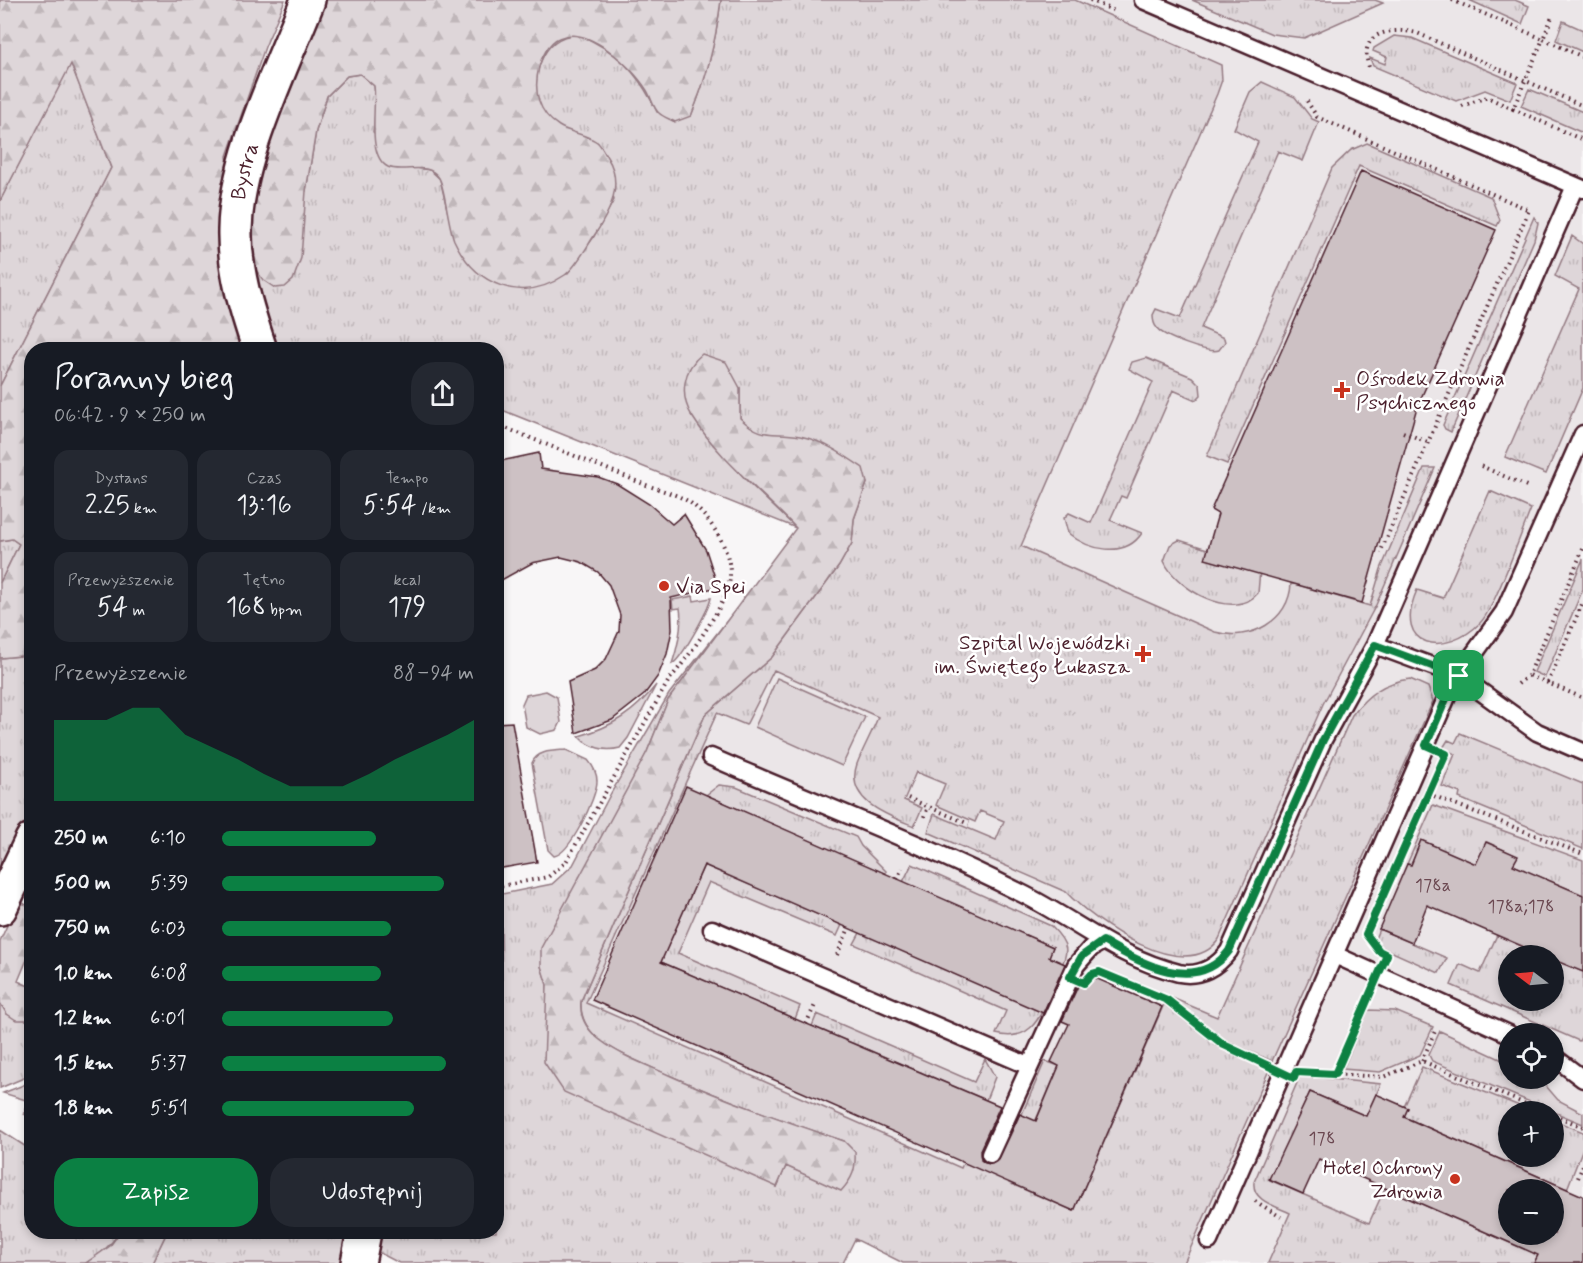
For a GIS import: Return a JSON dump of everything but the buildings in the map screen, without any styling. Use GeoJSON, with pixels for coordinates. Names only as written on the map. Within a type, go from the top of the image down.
{"type":"FeatureCollection","features":[{"type":"Feature","properties":{"kind":"street","name":"Bystra"},"geometry":{"type":"LineString","coordinates":[[257,342],[246,308],[237,265],[235,229],[239,191],[252,145],[308,0]]}},
{"type":"Feature","properties":{"kind":"street"},"geometry":{"type":"LineString","coordinates":[[0,908],[24,857]]}},
{"type":"Feature","properties":{"kind":"street"},"geometry":{"type":"LineString","coordinates":[[358,1263],[363,1239]]}},
{"type":"Feature","properties":{"kind":"lane"},"geometry":{"type":"LineString","coordinates":[[711,758],[1020,892],[1123,953],[1181,973],[1195,974],[1220,963],[1238,931],[1323,740],[1375,645],[1579,188],[1143,0]]}},
{"type":"Feature","properties":{"kind":"lane"},"geometry":{"type":"LineString","coordinates":[[1209,1241],[1453,683],[1504,612],[1583,434]]}},
{"type":"Feature","properties":{"kind":"lane"},"geometry":{"type":"LineString","coordinates":[[1375,645],[1459,676],[1537,732],[1583,752]]}},
{"type":"Feature","properties":{"kind":"lane"},"geometry":{"type":"LineString","coordinates":[[712,929],[1029,1066]]}},
{"type":"Feature","properties":{"kind":"lane"},"geometry":{"type":"LineString","coordinates":[[990,1155],[1076,965],[1091,948],[1103,941]]}},
{"type":"Feature","properties":{"kind":"lane"},"geometry":{"type":"LineString","coordinates":[[1335,955],[1498,1029]]}},
{"type":"Feature","properties":{"kind":"lane"},"geometry":{"type":"LineString","coordinates":[[1564,1065],[1583,1079]]}},
{"type":"Feature","properties":{"kind":"path"},"geometry":{"type":"LineString","coordinates":[[1090,0],[1123,14]]}},
{"type":"Feature","properties":{"kind":"path"},"geometry":{"type":"LineString","coordinates":[[1452,0],[1583,57]]}},
{"type":"Feature","properties":{"kind":"path"},"geometry":{"type":"LineString","coordinates":[[1513,109],[1552,17]]}},
{"type":"Feature","properties":{"kind":"path"},"geometry":{"type":"LineString","coordinates":[[1374,74],[1366,59],[1369,44],[1382,33],[1403,30],[1417,33],[1583,106]]}},
{"type":"Feature","properties":{"kind":"path"},"geometry":{"type":"LineString","coordinates":[[1301,92],[1317,117],[1529,210],[1380,553]]}},
{"type":"Feature","properties":{"kind":"path"},"geometry":{"type":"LineString","coordinates":[[1455,109],[1487,97],[1583,140]]}},
{"type":"Feature","properties":{"kind":"path"},"geometry":{"type":"LineString","coordinates":[[504,427],[691,504],[717,532],[726,551],[730,570],[729,584],[723,600],[686,660],[669,680],[566,862],[548,878],[504,886]]}},
{"type":"Feature","properties":{"kind":"path"},"geometry":{"type":"LineString","coordinates":[[1403,432],[1555,498]]}},
{"type":"Feature","properties":{"kind":"path"},"geometry":{"type":"LineString","coordinates":[[1583,549],[1529,675],[1583,698]]}},
{"type":"Feature","properties":{"kind":"path"},"geometry":{"type":"LineString","coordinates":[[1548,683],[1583,602]]}},
{"type":"Feature","properties":{"kind":"path"},"geometry":{"type":"LineString","coordinates":[[1428,794],[1583,854]]}},
{"type":"Feature","properties":{"kind":"path"},"geometry":{"type":"LineString","coordinates":[[908,798],[969,824]]}},
{"type":"Feature","properties":{"kind":"path"},"geometry":{"type":"LineString","coordinates":[[1335,1074],[1378,975]]}},
{"type":"Feature","properties":{"kind":"path"},"geometry":{"type":"LineString","coordinates":[[1167,1000],[1224,1045],[1294,1078],[1296,1072],[1383,1077],[1422,1061],[1518,1101]]}},
{"type":"Feature","properties":{"kind":"path"},"geometry":{"type":"LineString","coordinates":[[1564,1119],[1583,1127]]}},
{"type":"Feature","properties":{"kind":"path"},"geometry":{"type":"LineString","coordinates":[[1578,1178],[1583,1165]]}},
{"type":"Feature","properties":{"kind":"path"},"geometry":{"type":"LineString","coordinates":[[1248,1192],[1266,1209],[1281,1217]]}},
{"type":"Feature","properties":{"kind":"shaded area","name":"Szpital Wojewódzki im. Świętego Łukasza"},"geometry":{"type":"Polygon","coordinates":[[[322,0],[1583,0],[1583,1263],[999,1263],[508,1066],[668,700],[796,528],[504,411],[504,342],[492,342],[322,0]]]}},
{"type":"Feature","properties":{"kind":"green space"},"geometry":{"type":"Polygon","coordinates":[[[0,0],[285,0],[265,47],[227,156],[231,184],[229,303],[240,342],[24,342],[24,656],[0,658],[0,583],[19,544],[12,539],[0,541],[0,386],[111,168],[71,64],[0,201],[0,0]]]}},
{"type":"Feature","properties":{"kind":"green space"},"geometry":{"type":"Polygon","coordinates":[[[322,0],[721,0],[710,59],[697,102],[691,116],[675,122],[657,111],[646,89],[631,70],[596,42],[570,35],[555,40],[546,51],[537,76],[537,93],[542,108],[546,115],[559,126],[598,143],[604,151],[615,178],[613,199],[604,220],[580,258],[565,275],[532,289],[516,289],[501,286],[474,269],[454,240],[439,178],[422,168],[394,169],[381,161],[375,142],[374,86],[360,74],[347,76],[327,96],[316,131],[306,191],[301,258],[293,280],[285,287],[275,288],[263,280],[256,270],[249,243],[258,164],[322,0]]]}},
{"type":"Feature","properties":{"kind":"green space"},"geometry":{"type":"Polygon","coordinates":[[[721,0],[1075,0],[1221,65],[1222,80],[1217,94],[1021,546],[1215,632],[1242,634],[1254,631],[1276,618],[1284,608],[1291,583],[1370,606],[1381,569],[1424,468],[1435,468],[1376,605],[1323,704],[1219,939],[1204,952],[1185,956],[1163,953],[1140,944],[1097,918],[1066,892],[928,832],[934,814],[996,840],[1004,821],[980,811],[975,822],[936,805],[945,784],[916,772],[904,800],[922,808],[914,826],[871,805],[857,788],[855,777],[857,764],[878,717],[774,670],[746,725],[717,713],[586,1003],[961,1168],[977,1134],[970,1163],[996,1174],[1045,1061],[1059,1066],[1009,1183],[1074,1211],[1164,1004],[1222,1049],[1269,1070],[1184,1263],[903,1263],[855,1239],[843,1263],[399,1263],[378,1252],[381,1239],[504,1239],[504,894],[552,884],[573,865],[611,793],[669,694],[737,608],[668,700],[647,752],[541,966],[547,984],[547,1008],[777,1187],[786,1166],[841,1190],[844,1141],[735,1102],[625,1056],[591,1032],[583,1018],[581,1001],[705,715],[772,657],[839,566],[852,543],[854,519],[867,483],[777,435],[754,431],[740,418],[740,388],[691,415],[746,480],[796,528],[504,411],[504,342],[271,342],[261,315],[249,243],[306,191],[316,131],[327,96],[347,76],[360,74],[374,85],[376,103],[373,132],[416,168],[430,170],[440,179],[454,239],[567,274],[593,238],[614,200],[598,143],[560,127],[542,112],[536,88],[540,62],[546,51],[555,42],[565,37],[578,35],[584,37],[605,48],[624,63],[646,91],[657,112],[691,116],[702,87],[721,0]]]}},
{"type":"Feature","properties":{"kind":"green space"},"geometry":{"type":"Polygon","coordinates":[[[1192,0],[1375,0],[1383,3],[1304,38],[1272,34],[1192,0]]]}},
{"type":"Feature","properties":{"kind":"green space"},"geometry":{"type":"Polygon","coordinates":[[[1469,0],[1515,0],[1529,6],[1522,24],[1469,0]]]}},
{"type":"Feature","properties":{"kind":"green space"},"geometry":{"type":"Polygon","coordinates":[[[1563,21],[1583,30],[1583,52],[1556,40],[1563,21]]]}},
{"type":"Feature","properties":{"kind":"green space"},"geometry":{"type":"Polygon","coordinates":[[[1394,36],[1412,38],[1517,83],[1510,100],[1485,90],[1456,101],[1373,66],[1370,58],[1385,64],[1387,57],[1373,51],[1374,48],[1394,36]]]}},
{"type":"Feature","properties":{"kind":"green space"},"geometry":{"type":"Polygon","coordinates":[[[71,63],[111,168],[0,386],[0,201],[71,63]]]}},
{"type":"Feature","properties":{"kind":"green space"},"geometry":{"type":"Polygon","coordinates":[[[1262,82],[1295,97],[1312,119],[1319,122],[1303,161],[1278,151],[1201,328],[1224,338],[1225,342],[1219,350],[1206,350],[1161,332],[1155,325],[1153,315],[1156,309],[1180,318],[1258,142],[1234,129],[1250,92],[1262,82]]]}},
{"type":"Feature","properties":{"kind":"green space"},"geometry":{"type":"Polygon","coordinates":[[[1529,89],[1583,112],[1583,133],[1521,106],[1529,89]]]}},
{"type":"Feature","properties":{"kind":"green space"},"geometry":{"type":"Polygon","coordinates":[[[1367,143],[1491,197],[1500,220],[1497,226],[1359,166],[1227,464],[1207,456],[1332,168],[1351,150],[1367,143]]]}},
{"type":"Feature","properties":{"kind":"green space"},"geometry":{"type":"Polygon","coordinates":[[[1534,217],[1538,223],[1534,240],[1451,432],[1443,425],[1534,217]]]}},
{"type":"Feature","properties":{"kind":"green space"},"geometry":{"type":"Polygon","coordinates":[[[1572,236],[1583,244],[1583,388],[1546,474],[1505,457],[1579,289],[1555,276],[1572,236]]]}},
{"type":"Feature","properties":{"kind":"green space"},"geometry":{"type":"Polygon","coordinates":[[[702,354],[726,362],[740,388],[740,418],[748,425],[762,432],[800,436],[825,445],[863,468],[867,483],[854,519],[852,543],[839,566],[772,657],[705,715],[581,1001],[581,1013],[588,1028],[595,1036],[625,1056],[735,1102],[844,1141],[855,1152],[855,1163],[851,1177],[841,1191],[786,1166],[777,1187],[564,1092],[544,1062],[547,985],[541,966],[541,948],[647,752],[668,700],[796,528],[714,446],[692,416],[685,400],[685,383],[691,367],[702,354]]]}},
{"type":"Feature","properties":{"kind":"green space"},"geometry":{"type":"Polygon","coordinates":[[[1146,358],[1192,377],[1200,385],[1201,395],[1196,400],[1173,390],[1126,498],[1121,496],[1110,520],[1142,533],[1126,546],[1116,549],[1096,547],[1068,533],[1064,518],[1069,513],[1091,523],[1153,382],[1129,369],[1132,362],[1146,358]]]}},
{"type":"Feature","properties":{"kind":"green space"},"geometry":{"type":"Polygon","coordinates":[[[1490,491],[1531,509],[1500,587],[1486,615],[1467,634],[1453,641],[1426,642],[1417,636],[1411,625],[1411,610],[1417,590],[1443,598],[1490,491]]]}},
{"type":"Feature","properties":{"kind":"green space"},"geometry":{"type":"Polygon","coordinates":[[[12,539],[19,544],[0,583],[0,541],[12,539]]]}},
{"type":"Feature","properties":{"kind":"green space"},"geometry":{"type":"Polygon","coordinates":[[[1179,540],[1251,563],[1260,570],[1258,593],[1248,601],[1235,604],[1221,603],[1193,591],[1170,572],[1164,561],[1170,545],[1179,540]]]}},
{"type":"Feature","properties":{"kind":"green space"},"geometry":{"type":"Polygon","coordinates":[[[1583,559],[1583,589],[1545,677],[1534,672],[1583,559]]]}},
{"type":"Feature","properties":{"kind":"green space"},"geometry":{"type":"Polygon","coordinates":[[[693,596],[694,601],[711,598],[694,634],[682,654],[672,664],[681,622],[680,608],[673,609],[672,600],[693,596]]]}},
{"type":"Feature","properties":{"kind":"green space"},"geometry":{"type":"Polygon","coordinates":[[[24,656],[24,840],[0,892],[0,658],[24,656]]]}},
{"type":"Feature","properties":{"kind":"green space"},"geometry":{"type":"Polygon","coordinates":[[[777,678],[865,717],[842,766],[755,727],[777,678]]]}},
{"type":"Feature","properties":{"kind":"green space"},"geometry":{"type":"Polygon","coordinates":[[[1410,679],[1428,687],[1433,701],[1272,1061],[1227,1042],[1172,998],[1217,1017],[1352,715],[1364,701],[1384,686],[1410,679]]]}},
{"type":"Feature","properties":{"kind":"green space"},"geometry":{"type":"Polygon","coordinates":[[[656,685],[628,738],[620,748],[609,750],[598,748],[588,744],[579,736],[602,728],[622,717],[640,703],[656,685]]]}},
{"type":"Feature","properties":{"kind":"green space"},"geometry":{"type":"Polygon","coordinates":[[[546,691],[557,697],[561,722],[557,730],[540,734],[526,727],[522,704],[526,695],[546,691]]]}},
{"type":"Feature","properties":{"kind":"green space"},"geometry":{"type":"Polygon","coordinates":[[[1460,733],[1583,784],[1583,849],[1459,798],[1460,793],[1442,786],[1455,754],[1443,748],[1448,740],[1455,743],[1460,733]]]}},
{"type":"Feature","properties":{"kind":"green space"},"geometry":{"type":"Polygon","coordinates":[[[566,750],[588,760],[597,781],[593,799],[582,824],[567,846],[554,856],[548,850],[532,763],[542,753],[566,750]]]}},
{"type":"Feature","properties":{"kind":"green space"},"geometry":{"type":"Polygon","coordinates":[[[719,785],[736,787],[856,837],[861,846],[886,871],[886,874],[706,795],[719,785]]]}},
{"type":"Feature","properties":{"kind":"green space"},"geometry":{"type":"Polygon","coordinates":[[[1433,805],[1583,860],[1583,895],[1513,865],[1517,856],[1487,842],[1478,865],[1421,841],[1411,865],[1407,864],[1433,805]]]}},
{"type":"Feature","properties":{"kind":"green space"},"geometry":{"type":"Polygon","coordinates":[[[912,864],[1051,926],[1063,940],[1066,951],[1056,979],[1042,973],[1053,947],[903,882],[912,864]]]}},
{"type":"Feature","properties":{"kind":"green space"},"geometry":{"type":"Polygon","coordinates":[[[704,865],[842,925],[837,936],[709,882],[678,953],[800,1006],[795,1019],[661,962],[704,865]]]}},
{"type":"Feature","properties":{"kind":"green space"},"geometry":{"type":"Polygon","coordinates":[[[18,901],[24,904],[24,967],[18,981],[24,984],[24,1020],[16,1020],[7,1014],[0,1003],[0,941],[18,901]]]}},
{"type":"Feature","properties":{"kind":"green space"},"geometry":{"type":"Polygon","coordinates":[[[1379,929],[1447,958],[1439,973],[1381,947],[1375,939],[1379,929]]]}},
{"type":"Feature","properties":{"kind":"green space"},"geometry":{"type":"Polygon","coordinates":[[[860,933],[1050,996],[1036,1022],[1030,1028],[1016,1035],[996,1034],[1006,1011],[854,944],[860,933]]]}},
{"type":"Feature","properties":{"kind":"green space"},"geometry":{"type":"Polygon","coordinates":[[[1497,935],[1521,945],[1498,945],[1498,1006],[1451,985],[1460,964],[1480,973],[1497,935]]]}},
{"type":"Feature","properties":{"kind":"green space"},"geometry":{"type":"Polygon","coordinates":[[[1564,963],[1583,972],[1583,1034],[1579,1041],[1564,1034],[1564,1023],[1538,1023],[1510,1011],[1564,1011],[1564,963]]]}},
{"type":"Feature","properties":{"kind":"green space"},"geometry":{"type":"Polygon","coordinates":[[[0,1002],[7,1014],[24,1019],[24,1078],[0,1088],[0,1002]]]}},
{"type":"Feature","properties":{"kind":"green space"},"geometry":{"type":"Polygon","coordinates":[[[1368,1010],[1395,1011],[1433,1027],[1420,1055],[1380,1072],[1343,1069],[1368,1010]]]}},
{"type":"Feature","properties":{"kind":"green space"},"geometry":{"type":"Polygon","coordinates":[[[817,1014],[974,1082],[985,1059],[995,1077],[986,1100],[812,1026],[817,1014]]]}},
{"type":"Feature","properties":{"kind":"green space"},"geometry":{"type":"Polygon","coordinates":[[[1440,1031],[1498,1058],[1498,1089],[1432,1061],[1429,1055],[1440,1031]]]}},
{"type":"Feature","properties":{"kind":"green space"},"geometry":{"type":"Polygon","coordinates":[[[1422,1067],[1507,1101],[1498,1101],[1498,1159],[1404,1117],[1408,1108],[1404,1107],[1422,1067]]]}},
{"type":"Feature","properties":{"kind":"green space"},"geometry":{"type":"Polygon","coordinates":[[[1300,1076],[1381,1084],[1366,1116],[1310,1092],[1270,1180],[1369,1223],[1385,1188],[1498,1237],[1498,1245],[1515,1245],[1538,1255],[1535,1261],[1540,1263],[1268,1263],[1290,1213],[1261,1198],[1254,1188],[1254,1182],[1300,1076]]]}},
{"type":"Feature","properties":{"kind":"green space"},"geometry":{"type":"Polygon","coordinates":[[[24,1085],[24,1099],[3,1093],[24,1085]]]}},
{"type":"Feature","properties":{"kind":"green space"},"geometry":{"type":"Polygon","coordinates":[[[1499,1089],[1549,1089],[1560,1101],[1528,1101],[1499,1089]]]}},
{"type":"Feature","properties":{"kind":"green space"},"geometry":{"type":"Polygon","coordinates":[[[1564,1103],[1583,1113],[1583,1124],[1564,1116],[1564,1103]]]}},
{"type":"Feature","properties":{"kind":"green space"},"geometry":{"type":"Polygon","coordinates":[[[1564,1124],[1583,1132],[1583,1148],[1567,1189],[1564,1188],[1564,1179],[1544,1179],[1517,1167],[1564,1167],[1564,1124]]]}},
{"type":"Feature","properties":{"kind":"green space"},"geometry":{"type":"Polygon","coordinates":[[[0,1130],[24,1145],[24,1239],[114,1239],[101,1253],[86,1263],[0,1263],[0,1130]]]}},
{"type":"Feature","properties":{"kind":"green space"},"geometry":{"type":"Polygon","coordinates":[[[115,1239],[164,1239],[152,1263],[86,1263],[110,1246],[115,1239]]]}},
{"type":"Feature","properties":{"kind":"green space"},"geometry":{"type":"Polygon","coordinates":[[[164,1239],[345,1239],[340,1263],[152,1263],[164,1239]]]}},
{"type":"Feature","properties":{"kind":"place","name":"Ośrodek Zdrowia Psychicznego"},"geometry":{"type":"Point","coordinates":[1342,390]}},
{"type":"Feature","properties":{"kind":"place","name":"Via Spei"},"geometry":{"type":"Point","coordinates":[664,586]}},
{"type":"Feature","properties":{"kind":"place","name":"Szpital Wojewódzki im. Świętego Łukasza"},"geometry":{"type":"Point","coordinates":[1143,654]}},
{"type":"Feature","properties":{"kind":"place","name":"Hotel Ochrony Zdrowia"},"geometry":{"type":"Point","coordinates":[1455,1179]}},
{"type":"Feature","properties":{"kind":"route"},"geometry":{"type":"LineString","coordinates":[[1375,645],[1459,676],[1453,683],[1426,745],[1446,754],[1366,934],[1379,951],[1387,955],[1335,1074],[1296,1072],[1294,1078],[1224,1045],[1167,1000],[1099,972],[1092,974],[1084,983],[1070,977],[1082,956],[1103,941],[1151,965],[1181,973],[1195,974],[1209,970],[1220,963],[1229,951],[1252,902],[1323,740],[1375,645]]}}]}
